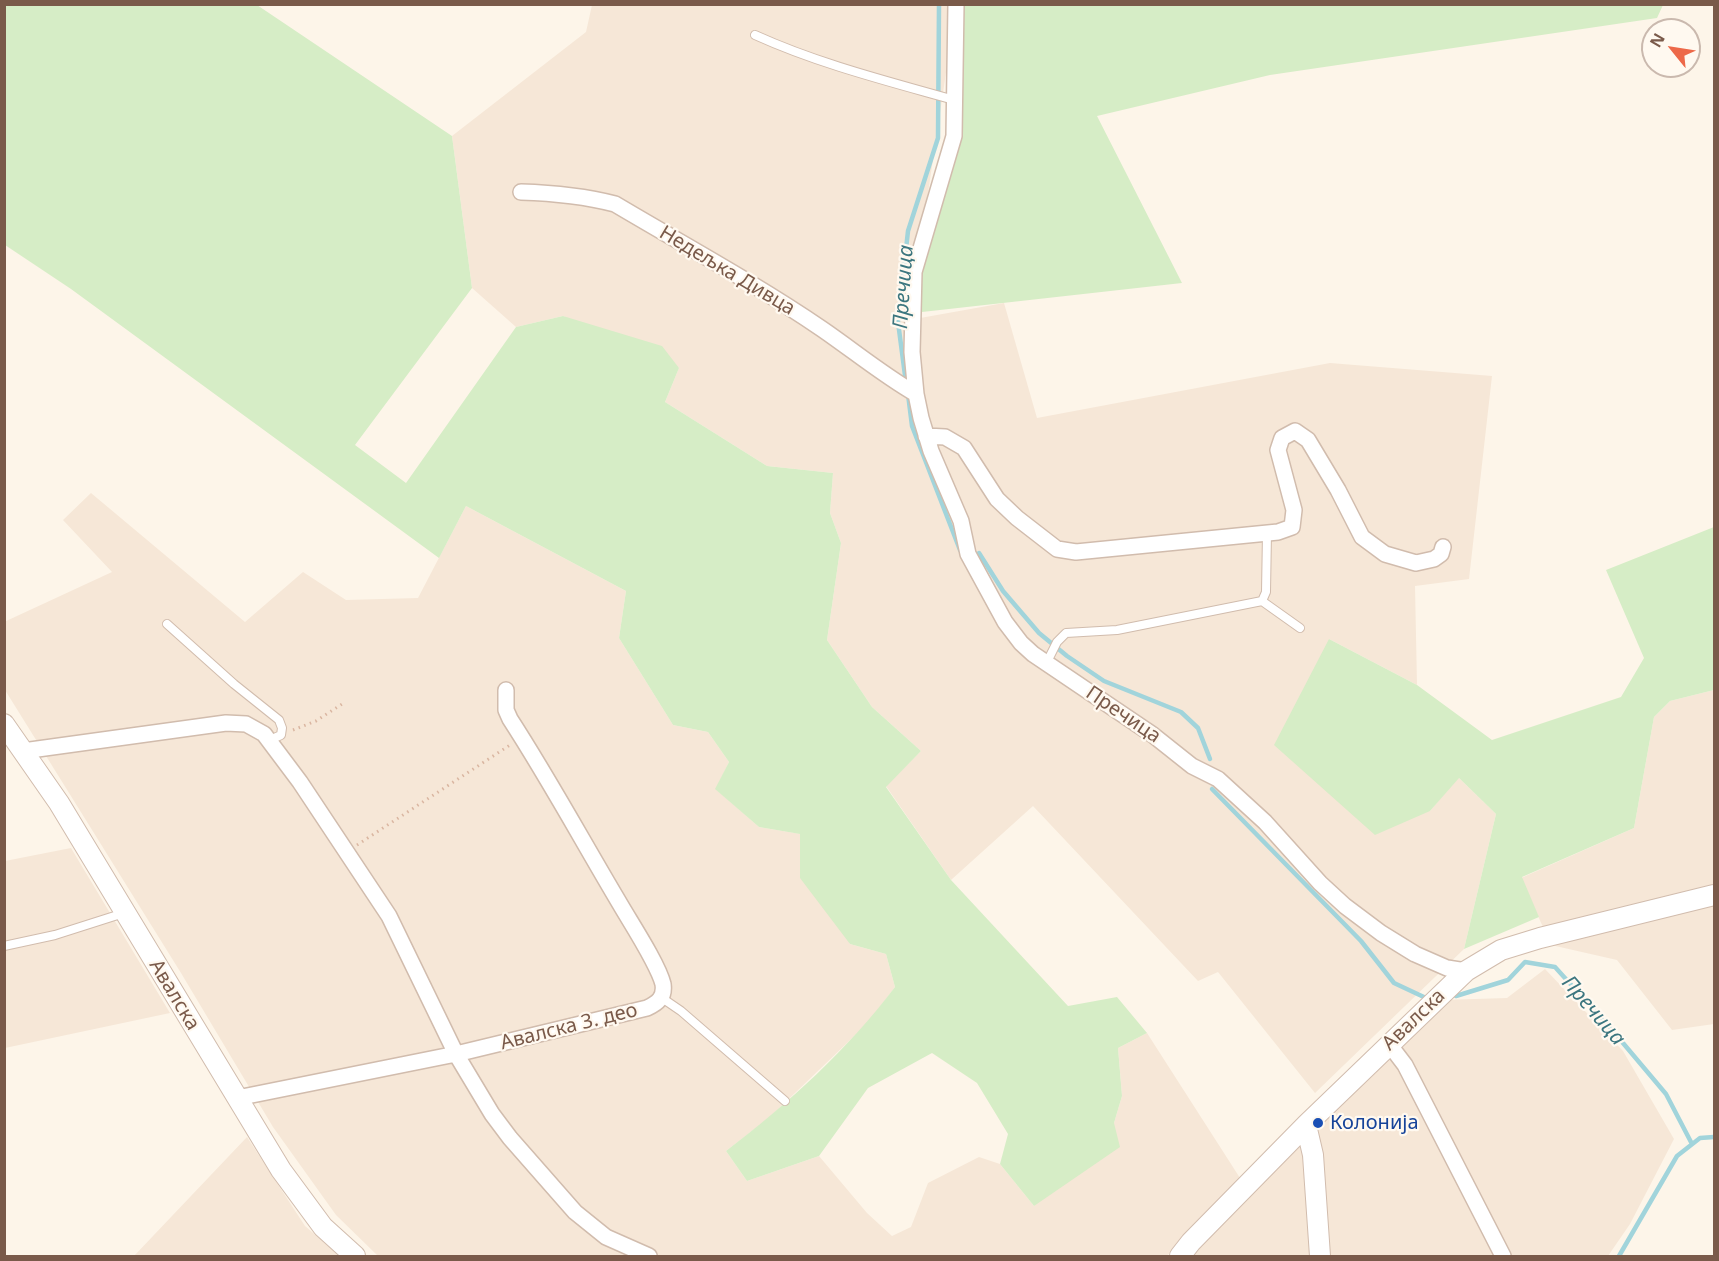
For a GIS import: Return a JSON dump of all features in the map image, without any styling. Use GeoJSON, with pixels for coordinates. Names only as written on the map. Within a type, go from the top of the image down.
{"type":"FeatureCollection","features":[{"type":"Feature","properties":{"kind":"street","name":"Пречица"},"geometry":{"type":"LineString","coordinates":[[956,4],[952,100],[954,136],[914,272],[912,352],[916,394],[926,436],[961,520],[968,554],[973,564],[1005,622],[1021,643],[1049,658],[1192,766],[1218,779],[1265,822],[1320,883],[1380,933],[1415,954],[1447,968],[1466,971]]}},
{"type":"Feature","properties":{"kind":"street","name":"Недељка Дивца"},"geometry":{"type":"LineString","coordinates":[[521,192],[554,193],[615,204],[783,304],[916,394]]}},
{"type":"Feature","properties":{"kind":"street"},"geometry":{"type":"LineString","coordinates":[[926,436],[945,437],[964,448],[997,499],[1057,549],[1076,552],[1278,532],[1292,526],[1294,510],[1278,450],[1282,438],[1295,431],[1308,440],[1338,490],[1362,537],[1386,554],[1416,563],[1434,559],[1441,554],[1443,547]]}},
{"type":"Feature","properties":{"kind":"street","name":"Авалска 3. део"},"geometry":{"type":"LineString","coordinates":[[237,1098],[456,1054],[647,1008],[662,998],[663,986],[659,973],[506,710],[506,690]]}},
{"type":"Feature","properties":{"kind":"street"},"geometry":{"type":"LineString","coordinates":[[23,751],[226,723],[246,724],[276,737],[346,852],[389,916],[456,1054],[492,1114],[575,1212],[606,1237],[649,1257]]}},
{"type":"Feature","properties":{"kind":"street","name":"Авалска"},"geometry":{"type":"LineString","coordinates":[[4,724],[59,803],[281,1170],[323,1227],[356,1257]]}},
{"type":"Feature","properties":{"kind":"street","name":"Авалска"},"geometry":{"type":"LineString","coordinates":[[1180,1257],[1191,1242],[1306,1125],[1466,971],[1501,950],[1540,938],[1714,895]]}},
{"type":"Feature","properties":{"kind":"street"},"geometry":{"type":"LineString","coordinates":[[1389,1044],[1405,1065],[1503,1257]]}},
{"type":"Feature","properties":{"kind":"street"},"geometry":{"type":"LineString","coordinates":[[1306,1125],[1313,1155],[1320,1257]]}},
{"type":"Feature","properties":{"kind":"lane"},"geometry":{"type":"LineString","coordinates":[[755,35],[781,47],[866,76],[952,100]]}},
{"type":"Feature","properties":{"kind":"lane"},"geometry":{"type":"LineString","coordinates":[[1262,602],[1266,592],[1267,532]]}},
{"type":"Feature","properties":{"kind":"lane"},"geometry":{"type":"LineString","coordinates":[[1049,658],[1057,642],[1065,633],[1117,630],[1262,602],[1300,628]]}},
{"type":"Feature","properties":{"kind":"lane"},"geometry":{"type":"LineString","coordinates":[[167,624],[234,684],[279,720],[282,728],[276,737]]}},
{"type":"Feature","properties":{"kind":"lane"},"geometry":{"type":"LineString","coordinates":[[4,946],[55,935],[124,913]]}},
{"type":"Feature","properties":{"kind":"lane"},"geometry":{"type":"LineString","coordinates":[[662,998],[681,1011],[785,1101]]}},
{"type":"Feature","properties":{"kind":"path"},"geometry":{"type":"LineString","coordinates":[[276,737],[316,721],[342,704]]}},
{"type":"Feature","properties":{"kind":"path"},"geometry":{"type":"LineString","coordinates":[[346,852],[522,737]]}},
{"type":"Feature","properties":{"kind":"shaded area"},"geometry":{"type":"Polygon","coordinates":[[[592,5],[948,5],[947,66],[909,320],[1004,303],[1037,418],[1330,363],[1492,376],[1469,579],[1415,586],[1417,685],[1329,639],[1430,811],[1458,777],[1496,814],[1464,949],[1315,1093],[1218,972],[1198,981],[1033,806],[951,880],[886,786],[921,751],[872,707],[827,640],[841,543],[830,513],[833,473],[767,466],[665,402],[679,368],[563,316],[516,327],[472,288],[452,136],[586,32],[592,5]]]}},
{"type":"Feature","properties":{"kind":"shaded area"},"geometry":{"type":"Polygon","coordinates":[[[91,493],[245,622],[303,572],[346,600],[418,598],[466,506],[626,591],[619,638],[673,725],[708,732],[729,762],[716,789],[759,827],[801,834],[850,944],[886,954],[895,987],[870,1021],[769,1118],[726,1151],[747,1181],[819,1156],[867,1213],[892,1236],[911,1227],[928,1183],[979,1157],[1000,1164],[1034,1206],[1114,1123],[1122,1096],[1118,1048],[1147,1033],[1240,1178],[1167,1256],[378,1256],[336,1215],[273,1127],[181,973],[5,690],[4,622],[112,572],[63,520],[91,493]]]}},
{"type":"Feature","properties":{"kind":"shaded area"},"geometry":{"type":"Polygon","coordinates":[[[1714,690],[1714,1024],[1672,1030],[1617,960],[1551,945],[1521,878],[1634,828],[1654,717],[1670,701],[1714,690]]]}},
{"type":"Feature","properties":{"kind":"shaded area"},"geometry":{"type":"Polygon","coordinates":[[[71,848],[170,1013],[5,1048],[5,861],[71,848]]]}},
{"type":"Feature","properties":{"kind":"shaded area"},"geometry":{"type":"Polygon","coordinates":[[[1545,969],[1623,1051],[1674,1139],[1630,1224],[1608,1256],[1189,1256],[1442,1000],[1507,998],[1545,969]]]}},
{"type":"Feature","properties":{"kind":"shaded area"},"geometry":{"type":"Polygon","coordinates":[[[247,1137],[305,1226],[340,1256],[134,1256],[247,1137]]]}},
{"type":"Feature","properties":{"kind":"green space"},"geometry":{"type":"Polygon","coordinates":[[[4,5],[257,5],[452,136],[472,288],[355,445],[406,483],[516,327],[563,316],[662,346],[679,368],[665,402],[767,466],[833,473],[830,513],[841,543],[827,640],[872,707],[921,751],[886,787],[951,880],[1068,1006],[1117,997],[1147,1033],[1118,1048],[1122,1096],[1114,1123],[1120,1147],[1034,1206],[1000,1164],[1008,1134],[977,1083],[932,1053],[868,1088],[819,1156],[747,1181],[726,1151],[816,1075],[877,1010],[895,987],[886,954],[850,944],[800,878],[800,834],[759,827],[715,789],[729,762],[708,732],[673,725],[619,638],[626,591],[466,506],[439,558],[71,289],[5,245],[4,5]]]}},
{"type":"Feature","properties":{"kind":"green space"},"geometry":{"type":"Polygon","coordinates":[[[954,5],[1663,5],[1657,18],[1641,18],[1641,20],[1270,75],[1097,116],[1182,283],[913,313],[954,100],[954,5]]]}},
{"type":"Feature","properties":{"kind":"green space"},"geometry":{"type":"Polygon","coordinates":[[[1714,527],[1714,690],[1670,701],[1654,717],[1634,828],[1522,877],[1539,917],[1464,949],[1496,814],[1459,778],[1430,811],[1375,835],[1274,745],[1329,639],[1417,685],[1492,740],[1621,697],[1644,658],[1606,570],[1714,527]]]}},
{"type":"Feature","properties":{"kind":"waterway","name":"Пречица"},"geometry":{"type":"LineString","coordinates":[[906,383],[898,322],[908,231],[938,138],[939,4]]}},
{"type":"Feature","properties":{"kind":"waterway","name":"Пречица"},"geometry":{"type":"LineString","coordinates":[[908,394],[912,426],[960,550]]}},
{"type":"Feature","properties":{"kind":"waterway","name":"Пречица"},"geometry":{"type":"LineString","coordinates":[[979,553],[1003,591],[1039,633],[1067,656],[1104,681],[1181,712],[1198,728],[1210,759]]}},
{"type":"Feature","properties":{"kind":"waterway","name":"Пречица"},"geometry":{"type":"LineString","coordinates":[[1212,789],[1361,941],[1394,983],[1426,998]]}},
{"type":"Feature","properties":{"kind":"waterway","name":"Пречица"},"geometry":{"type":"LineString","coordinates":[[1456,996],[1508,980],[1525,962],[1555,967],[1666,1094],[1692,1144]]}},
{"type":"Feature","properties":{"kind":"waterway"},"geometry":{"type":"LineString","coordinates":[[1619,1256],[1677,1156],[1700,1138],[1714,1137]]}},
{"type":"Feature","properties":{"kind":"place","name":"Колонија"},"geometry":{"type":"Point","coordinates":[1318,1123]}}]}
